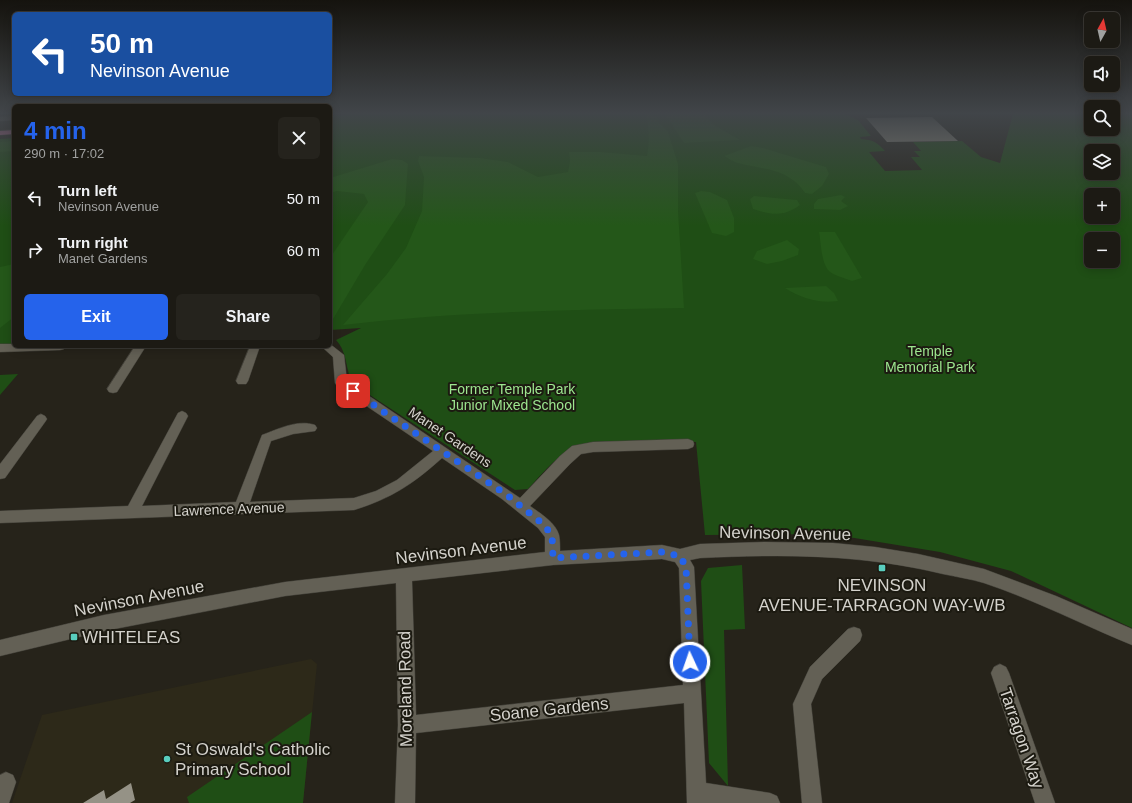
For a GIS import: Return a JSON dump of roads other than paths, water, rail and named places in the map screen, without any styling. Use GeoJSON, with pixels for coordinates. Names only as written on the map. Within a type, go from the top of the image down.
{"type":"FeatureCollection","features":[{"type":"Feature","properties":{"kind":"street"},"geometry":{"type":"LineString","coordinates":[[0,348],[12,348]]}},
{"type":"Feature","properties":{"kind":"street"},"geometry":{"type":"LineString","coordinates":[[113,389],[139,348]]}},
{"type":"Feature","properties":{"kind":"street"},"geometry":{"type":"LineString","coordinates":[[242,381],[255,348]]}},
{"type":"Feature","properties":{"kind":"street","name":"Manet Gardens"},"geometry":{"type":"LineString","coordinates":[[329,348],[338,355],[340,382],[521,506],[543,524],[552,535],[553,558]]}},
{"type":"Feature","properties":{"kind":"street"},"geometry":{"type":"LineString","coordinates":[[132,512],[182,416]]}},
{"type":"Feature","properties":{"kind":"street"},"geometry":{"type":"LineString","coordinates":[[0,474],[42,419]]}},
{"type":"Feature","properties":{"kind":"street"},"geometry":{"type":"LineString","coordinates":[[241,508],[266,438],[292,429],[311,428]]}},
{"type":"Feature","properties":{"kind":"street"},"geometry":{"type":"LineString","coordinates":[[521,506],[565,460],[577,450],[593,447],[688,444]]}},
{"type":"Feature","properties":{"kind":"street","name":"Lawrence Avenue"},"geometry":{"type":"LineString","coordinates":[[0,517],[354,504],[376,498],[398,487],[442,451]]}},
{"type":"Feature","properties":{"kind":"street","name":"Nevinson Avenue"},"geometry":{"type":"LineString","coordinates":[[0,648],[104,623],[285,590],[553,558],[662,552],[680,556],[700,550],[765,548],[875,554],[984,576],[1050,600],[1132,637]]}},
{"type":"Feature","properties":{"kind":"street"},"geometry":{"type":"LineString","coordinates":[[680,556],[686,567],[697,797],[770,803]]}},
{"type":"Feature","properties":{"kind":"street","name":"Moreland Road"},"geometry":{"type":"LineString","coordinates":[[404,575],[407,725],[405,803]]}},
{"type":"Feature","properties":{"kind":"street"},"geometry":{"type":"LineString","coordinates":[[812,803],[802,704],[816,673],[854,635]]}},
{"type":"Feature","properties":{"kind":"street","name":"Tarragon Way"},"geometry":{"type":"LineString","coordinates":[[1000,673],[1045,803]]}},
{"type":"Feature","properties":{"kind":"street","name":"Soane Gardens"},"geometry":{"type":"LineString","coordinates":[[407,725],[691,693]]}},
{"type":"Feature","properties":{"kind":"street"},"geometry":{"type":"LineString","coordinates":[[0,801],[6,782]]}},
{"type":"Feature","properties":{"kind":"place","name":"NEVINSON AVENUE-TARRAGON WAY-W/B"},"geometry":{"type":"Point","coordinates":[882,568]}},
{"type":"Feature","properties":{"kind":"place","name":"WHITELEAS"},"geometry":{"type":"Point","coordinates":[74,637]}},
{"type":"Feature","properties":{"kind":"place","name":"St Oswald's Catholic Primary School"},"geometry":{"type":"Point","coordinates":[167,759]}},
{"type":"Feature","properties":{"kind":"park label","name":"Temple Memorial Park"},"geometry":{"type":"Point","coordinates":[930,360]}},
{"type":"Feature","properties":{"kind":"park label","name":"Former Temple Park Junior Mixed School"},"geometry":{"type":"Point","coordinates":[512,398]}}]}
